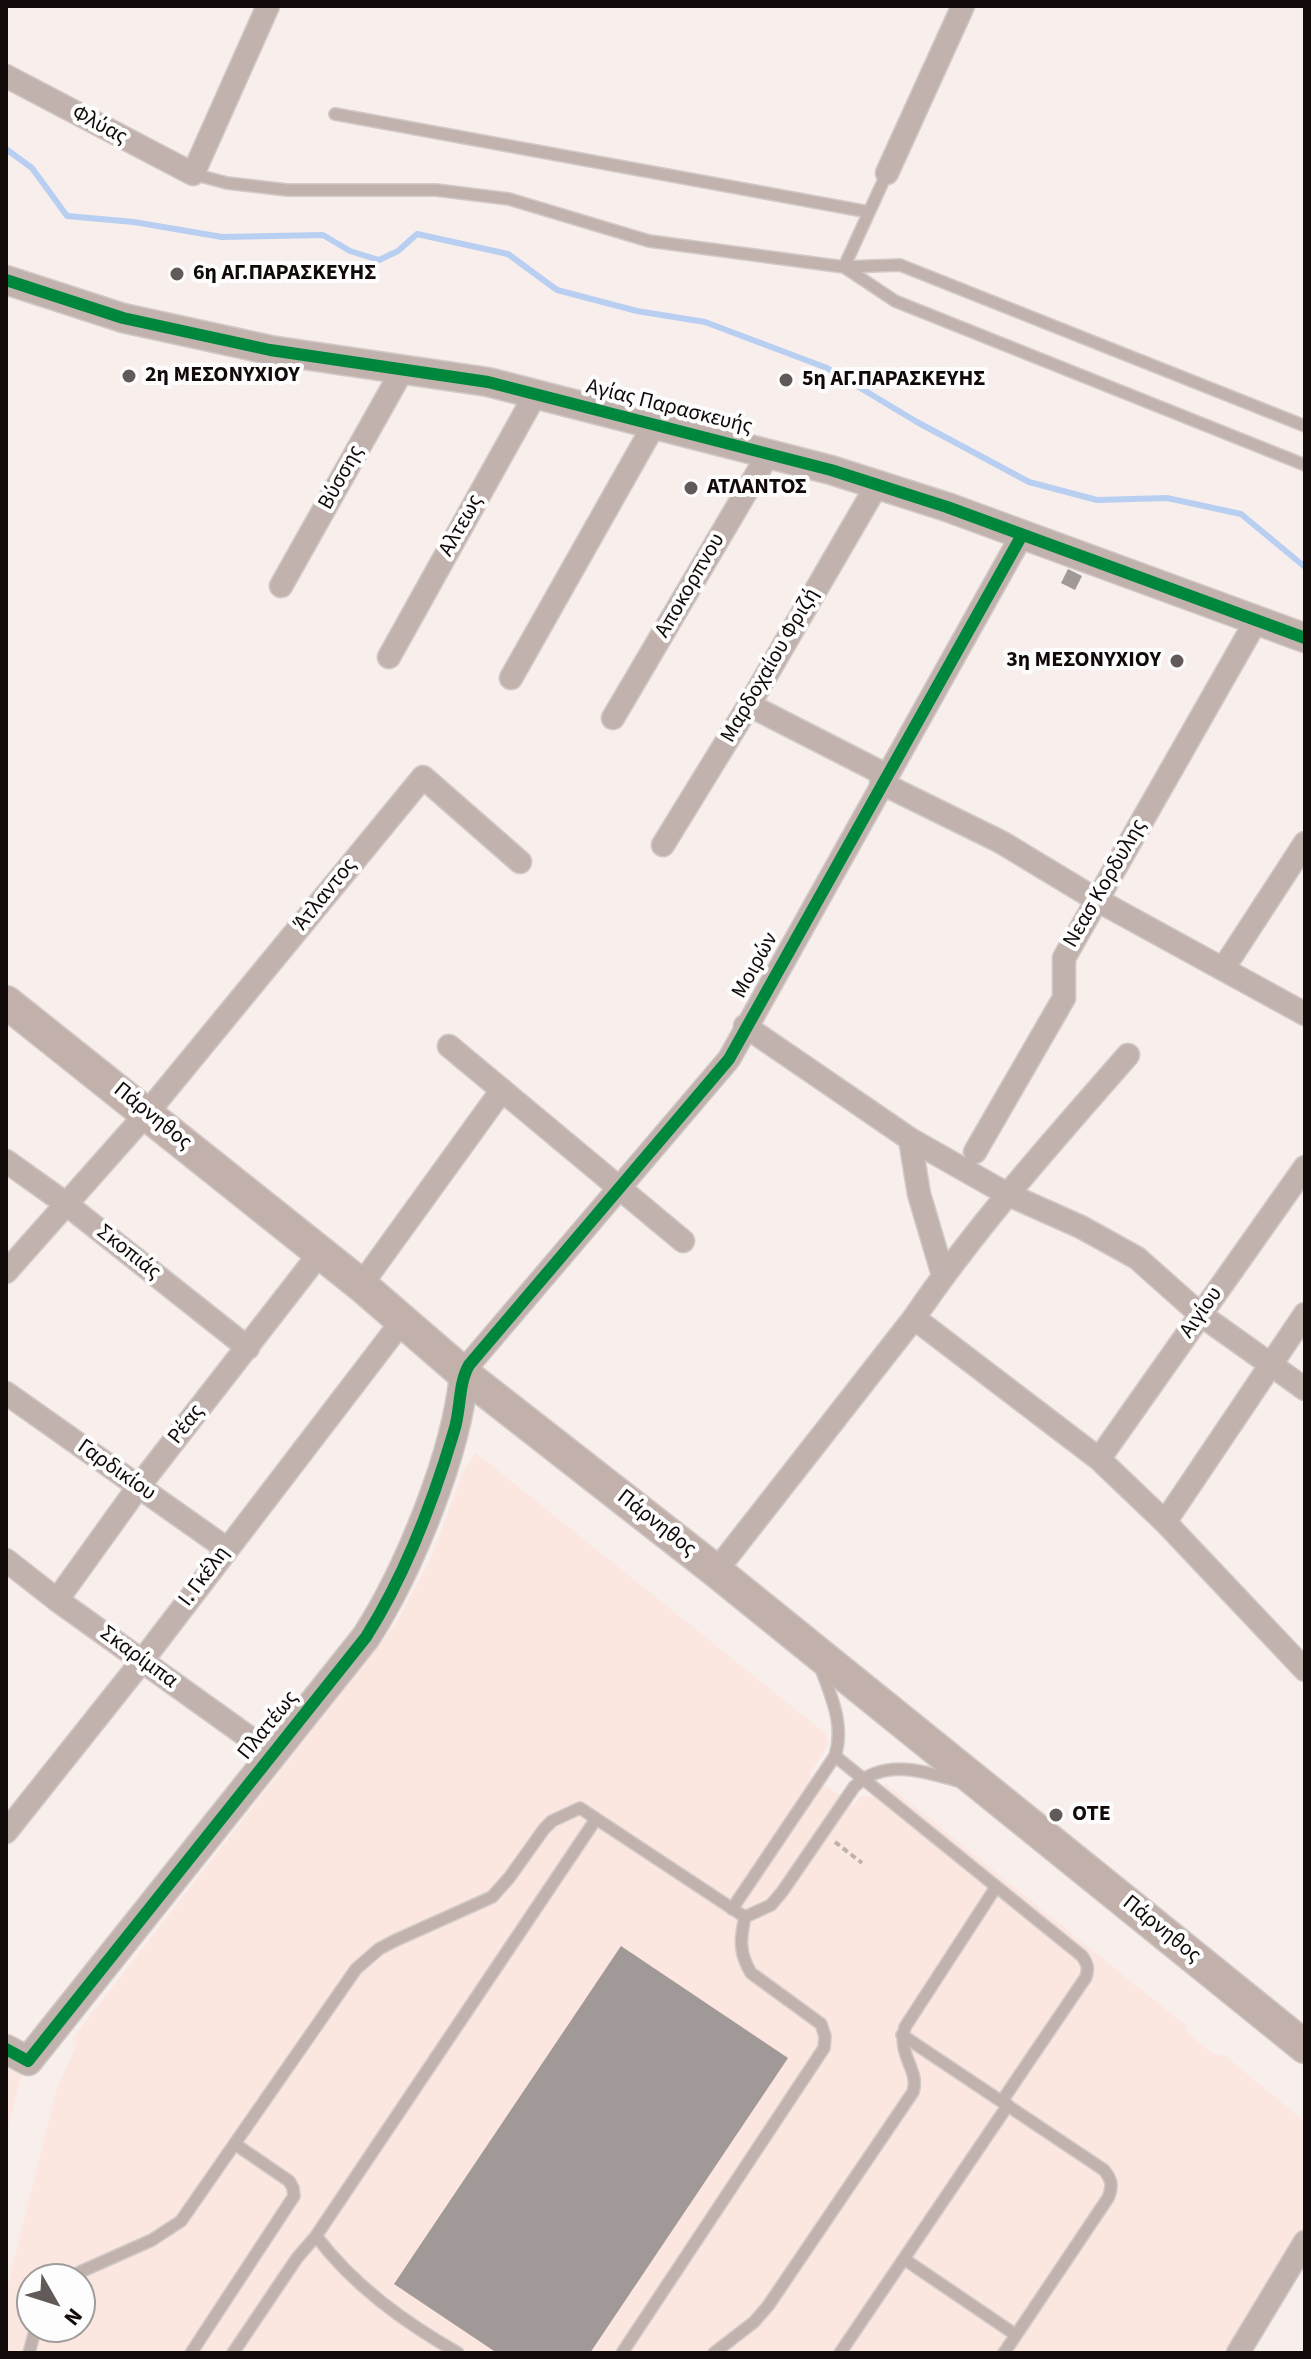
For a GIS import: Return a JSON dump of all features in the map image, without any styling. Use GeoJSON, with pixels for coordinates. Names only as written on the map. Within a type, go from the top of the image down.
{"type":"FeatureCollection","features":[{"type":"Feature","properties":{"kind":"main road","name":"Πάρνηθος"},"geometry":{"type":"LineString","coordinates":[[6,1002],[361,1285],[464,1374],[716,1571],[816,1655],[1305,2047]]}},
{"type":"Feature","properties":{"kind":"street"},"geometry":{"type":"LineString","coordinates":[[193,174],[268,6]]}},
{"type":"Feature","properties":{"kind":"street"},"geometry":{"type":"LineString","coordinates":[[887,173],[963,6]]}},
{"type":"Feature","properties":{"kind":"street","name":"Φλύας"},"geometry":{"type":"LineString","coordinates":[[6,76],[193,174]]}},
{"type":"Feature","properties":{"kind":"street","name":"Αγίας Παρασκευής"},"geometry":{"type":"LineString","coordinates":[[6,280],[123,318],[270,350],[488,382],[769,453],[877,485],[1022,535],[1305,638]]}},
{"type":"Feature","properties":{"kind":"street","name":"Βύσσης"},"geometry":{"type":"LineString","coordinates":[[281,586],[403,369]]}},
{"type":"Feature","properties":{"kind":"street","name":"Αλτεως"},"geometry":{"type":"LineString","coordinates":[[389,657],[535,395]]}},
{"type":"Feature","properties":{"kind":"street"},"geometry":{"type":"LineString","coordinates":[[511,678],[654,425]]}},
{"type":"Feature","properties":{"kind":"street","name":"Αποκορπνου"},"geometry":{"type":"LineString","coordinates":[[613,718],[769,453]]}},
{"type":"Feature","properties":{"kind":"street","name":"Μαρδοχαίου Φριζή"},"geometry":{"type":"LineString","coordinates":[[663,845],[877,485]]}},
{"type":"Feature","properties":{"kind":"street","name":"Μοιρών"},"geometry":{"type":"LineString","coordinates":[[464,1374],[729,1059],[1022,535]]}},
{"type":"Feature","properties":{"kind":"street","name":"Νεασ Κορδυλης"},"geometry":{"type":"LineString","coordinates":[[975,1152],[1064,998],[1064,958],[1256,621]]}},
{"type":"Feature","properties":{"kind":"street"},"geometry":{"type":"LineString","coordinates":[[749,705],[1001,842],[1097,900],[1305,1014]]}},
{"type":"Feature","properties":{"kind":"street","name":"Άτλαντος"},"geometry":{"type":"LineString","coordinates":[[147,1113],[423,777],[520,862]]}},
{"type":"Feature","properties":{"kind":"street"},"geometry":{"type":"LineString","coordinates":[[1223,969],[1305,843]]}},
{"type":"Feature","properties":{"kind":"street"},"geometry":{"type":"LineString","coordinates":[[745,1026],[910,1139],[1007,1194],[1081,1227],[1137,1258],[1201,1315],[1305,1389]]}},
{"type":"Feature","properties":{"kind":"street"},"geometry":{"type":"LineString","coordinates":[[449,1046],[683,1241]]}},
{"type":"Feature","properties":{"kind":"street"},"geometry":{"type":"LineString","coordinates":[[716,1571],[1007,1194],[1128,1055]]}},
{"type":"Feature","properties":{"kind":"street"},"geometry":{"type":"LineString","coordinates":[[361,1285],[502,1090]]}},
{"type":"Feature","properties":{"kind":"street"},"geometry":{"type":"LineString","coordinates":[[6,1272],[14,1247],[65,1203],[147,1113]]}},
{"type":"Feature","properties":{"kind":"street"},"geometry":{"type":"LineString","coordinates":[[910,1139],[919,1194],[943,1275]]}},
{"type":"Feature","properties":{"kind":"street","name":"Σκοπιάς"},"geometry":{"type":"LineString","coordinates":[[6,1161],[65,1203],[248,1348]]}},
{"type":"Feature","properties":{"kind":"street","name":"Αιγίου"},"geometry":{"type":"LineString","coordinates":[[1099,1459],[1305,1167]]}},
{"type":"Feature","properties":{"kind":"street","name":"Ρέας"},"geometry":{"type":"LineString","coordinates":[[57,1600],[139,1486],[320,1253]]}},
{"type":"Feature","properties":{"kind":"street"},"geometry":{"type":"LineString","coordinates":[[1165,1522],[1305,1314]]}},
{"type":"Feature","properties":{"kind":"street"},"geometry":{"type":"LineString","coordinates":[[914,1318],[1099,1459],[1165,1522],[1305,1670]]}},
{"type":"Feature","properties":{"kind":"street","name":"Ι. Γκέλη"},"geometry":{"type":"LineString","coordinates":[[9,1822],[142,1661],[403,1320]]}},
{"type":"Feature","properties":{"kind":"street","name":"Πλατέως"},"geometry":{"type":"LineString","coordinates":[[17,2055],[272,1754],[366,1637],[390,1595],[432,1495],[454,1432],[464,1374]]}},
{"type":"Feature","properties":{"kind":"street","name":"Γαρδικίου"},"geometry":{"type":"LineString","coordinates":[[6,1393],[227,1549]]}},
{"type":"Feature","properties":{"kind":"street","name":"Σκαρίμπα"},"geometry":{"type":"LineString","coordinates":[[6,1560],[272,1754]]}},
{"type":"Feature","properties":{"kind":"street"},"geometry":{"type":"LineString","coordinates":[[1238,2353],[1305,2242]]}},
{"type":"Feature","properties":{"kind":"lane"},"geometry":{"type":"LineString","coordinates":[[335,114],[869,212]]}},
{"type":"Feature","properties":{"kind":"lane"},"geometry":{"type":"LineString","coordinates":[[844,267],[887,173]]}},
{"type":"Feature","properties":{"kind":"lane"},"geometry":{"type":"LineString","coordinates":[[193,174],[227,183],[287,190],[436,190],[509,199],[649,241],[844,267],[900,265],[1305,426]]}},
{"type":"Feature","properties":{"kind":"lane"},"geometry":{"type":"LineString","coordinates":[[844,267],[895,301],[1305,465]]}},
{"type":"Feature","properties":{"kind":"lane"},"geometry":{"type":"LineString","coordinates":[[732,1909],[835,1756],[840,1742],[833,1701],[816,1655]]}},
{"type":"Feature","properties":{"kind":"lane"},"geometry":{"type":"LineString","coordinates":[[835,1756],[1082,1956],[1088,1971],[904,2259],[840,2353]]}},
{"type":"Feature","properties":{"kind":"lane"},"geometry":{"type":"LineString","coordinates":[[745,1917],[771,1905],[863,1778],[902,1769],[982,1787]]}},
{"type":"Feature","properties":{"kind":"lane"},"geometry":{"type":"LineString","coordinates":[[96,2265],[152,2240],[181,2221],[347,1979],[366,1958],[394,1941],[492,1897],[552,1821],[580,1808],[745,1917]]}},
{"type":"Feature","properties":{"kind":"lane"},"geometry":{"type":"LineString","coordinates":[[233,2353],[297,2258],[316,2236],[596,1819]]}},
{"type":"Feature","properties":{"kind":"lane"},"geometry":{"type":"LineString","coordinates":[[714,2353],[754,2322],[768,2306],[913,2092],[915,2079],[904,2056],[902,2035],[908,2020],[996,1887]]}},
{"type":"Feature","properties":{"kind":"lane"},"geometry":{"type":"LineString","coordinates":[[622,2353],[824,2048],[825,2036],[821,2024],[760,1982],[743,1961],[740,1947],[745,1917]]}},
{"type":"Feature","properties":{"kind":"lane"},"geometry":{"type":"LineString","coordinates":[[902,2035],[1104,2170],[1111,2178],[1112,2188],[1004,2353]]}},
{"type":"Feature","properties":{"kind":"lane"},"geometry":{"type":"LineString","coordinates":[[191,2353],[294,2196],[289,2181],[235,2144]]}},
{"type":"Feature","properties":{"kind":"lane"},"geometry":{"type":"LineString","coordinates":[[316,2236],[372,2296],[458,2353]]}},
{"type":"Feature","properties":{"kind":"lane"},"geometry":{"type":"LineString","coordinates":[[904,2259],[1016,2335]]}},
{"type":"Feature","properties":{"kind":"path"},"geometry":{"type":"LineString","coordinates":[[823,1832],[862,1863]]}},
{"type":"Feature","properties":{"kind":"shaded area"},"geometry":{"type":"Polygon","coordinates":[[[476,1453],[825,1733],[828,1745],[809,1775],[854,1805],[861,1796],[874,1797],[885,1783],[1185,2025],[1187,2033],[1216,2056],[1223,2054],[1305,2122],[1305,2240],[1232,2353],[6,2353],[6,2291],[56,2091],[77,2044],[72,2039],[396,1623],[431,1558],[464,1470],[476,1453]]]}},
{"type":"Feature","properties":{"kind":"shaded area"},"geometry":{"type":"Polygon","coordinates":[[[6,2068],[21,2076],[6,2137],[6,2068]]]}},
{"type":"Feature","properties":{"kind":"building"},"geometry":{"type":"Polygon","coordinates":[[[1068,569],[1082,576],[1075,590],[1061,583],[1068,569]]]}},
{"type":"Feature","properties":{"kind":"building"},"geometry":{"type":"Polygon","coordinates":[[[621,1946],[788,2058],[590,2353],[497,2353],[394,2284],[621,1946]]]}},
{"type":"Feature","properties":{"kind":"waterway"},"geometry":{"type":"LineString","coordinates":[[6,149],[32,168],[67,216],[134,222],[222,237],[323,235],[350,251],[379,260],[398,251],[417,234],[508,254],[557,290],[637,311],[705,322],[827,368],[917,422],[1029,482],[1097,500],[1167,498],[1241,514],[1305,567]]}},
{"type":"Feature","properties":{"kind":"cycle path"},"geometry":{"type":"LineString","coordinates":[[6,280],[123,318],[270,350],[488,382],[831,470],[947,507],[1305,638]]}},
{"type":"Feature","properties":{"kind":"cycle path"},"geometry":{"type":"LineString","coordinates":[[6,2049],[28,2061],[366,1637],[394,1588],[427,1511],[454,1431],[463,1380],[469,1365],[729,1059],[1022,535]]}},
{"type":"Feature","properties":{"kind":"place","name":"6η ΑΓ.ΠΑΡΑΣΚΕΥΗΣ"},"geometry":{"type":"Point","coordinates":[177,274]}},
{"type":"Feature","properties":{"kind":"place","name":"2η ΜΕΣΟΝΥΧΙΟΥ"},"geometry":{"type":"Point","coordinates":[129,376]}},
{"type":"Feature","properties":{"kind":"place","name":"5η ΑΓ.ΠΑΡΑΣΚΕΥΗΣ"},"geometry":{"type":"Point","coordinates":[786,380]}},
{"type":"Feature","properties":{"kind":"place","name":"ΑΤΛΑΝΤΟΣ"},"geometry":{"type":"Point","coordinates":[691,488]}},
{"type":"Feature","properties":{"kind":"place","name":"3η ΜΕΣΟΝΥΧΙΟΥ"},"geometry":{"type":"Point","coordinates":[1177,661]}},
{"type":"Feature","properties":{"kind":"place","name":"ΟΤΕ"},"geometry":{"type":"Point","coordinates":[1056,1815]}}]}
